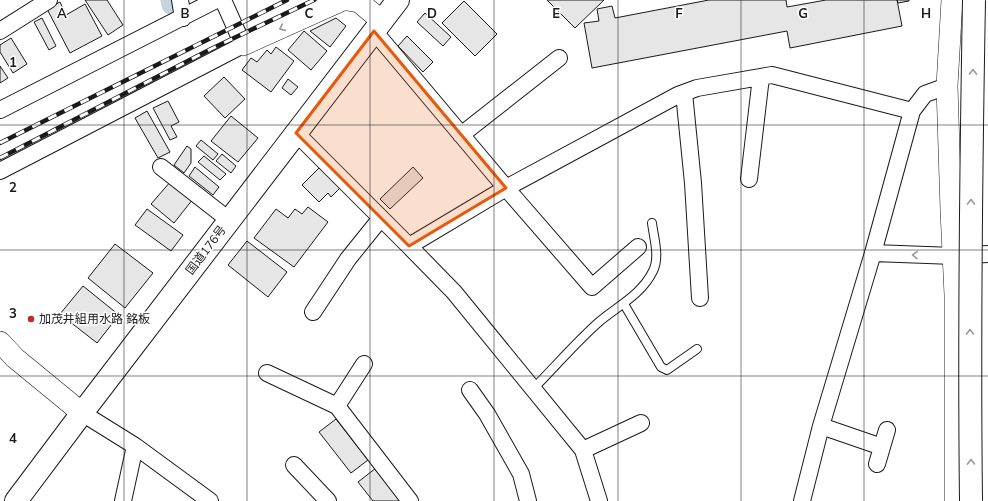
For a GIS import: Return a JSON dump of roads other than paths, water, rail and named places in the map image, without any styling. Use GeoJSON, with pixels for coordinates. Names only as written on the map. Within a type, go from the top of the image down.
{"type":"FeatureCollection","features":[{"type":"Feature","properties":{"kind":"highway","name":"国道176号"},"geometry":{"type":"LineString","coordinates":[[16,501],[398,0]]}},
{"type":"Feature","properties":{"kind":"highway"},"geometry":{"type":"LineString","coordinates":[[971,501],[971,182],[974,0]]}},
{"type":"Feature","properties":{"kind":"street"},"geometry":{"type":"LineString","coordinates":[[0,30],[49,0]]}},
{"type":"Feature","properties":{"kind":"street"},"geometry":{"type":"LineString","coordinates":[[180,0],[183,18]]}},
{"type":"Feature","properties":{"kind":"street"},"geometry":{"type":"LineString","coordinates":[[0,110],[216,0]]}},
{"type":"Feature","properties":{"kind":"street"},"geometry":{"type":"LineString","coordinates":[[223,0],[243,45]]}},
{"type":"Feature","properties":{"kind":"street"},"geometry":{"type":"LineString","coordinates":[[0,171],[243,45],[343,0]]}},
{"type":"Feature","properties":{"kind":"street"},"geometry":{"type":"LineString","coordinates":[[347,0],[359,2],[461,135],[592,287],[638,247]]}},
{"type":"Feature","properties":{"kind":"street"},"geometry":{"type":"LineString","coordinates":[[952,0],[947,86],[955,295],[955,501]]}},
{"type":"Feature","properties":{"kind":"street"},"geometry":{"type":"LineString","coordinates":[[461,135],[559,58]]}},
{"type":"Feature","properties":{"kind":"street"},"geometry":{"type":"LineString","coordinates":[[409,246],[506,188],[684,93],[697,88],[772,75],[912,111]]}},
{"type":"Feature","properties":{"kind":"street"},"geometry":{"type":"LineString","coordinates":[[748,179],[761,77]]}},
{"type":"Feature","properties":{"kind":"street"},"geometry":{"type":"LineString","coordinates":[[802,501],[821,426],[873,253],[912,111],[925,94],[947,86]]}},
{"type":"Feature","properties":{"kind":"street"},"geometry":{"type":"LineString","coordinates":[[684,93],[693,182],[700,298]]}},
{"type":"Feature","properties":{"kind":"street"},"geometry":{"type":"LineString","coordinates":[[296,133],[454,292],[583,450],[599,501]]}},
{"type":"Feature","properties":{"kind":"street"},"geometry":{"type":"LineString","coordinates":[[161,167],[229,220]]}},
{"type":"Feature","properties":{"kind":"street"},"geometry":{"type":"LineString","coordinates":[[313,312],[348,259],[381,218]]}},
{"type":"Feature","properties":{"kind":"street"},"geometry":{"type":"LineString","coordinates":[[873,253],[954,256],[988,254]]}},
{"type":"Feature","properties":{"kind":"street"},"geometry":{"type":"LineString","coordinates":[[0,342],[15,358],[82,413],[135,446],[210,501]]}},
{"type":"Feature","properties":{"kind":"street"},"geometry":{"type":"LineString","coordinates":[[336,406],[364,364]]}},
{"type":"Feature","properties":{"kind":"street"},"geometry":{"type":"LineString","coordinates":[[267,373],[336,406],[410,501]]}},
{"type":"Feature","properties":{"kind":"street"},"geometry":{"type":"LineString","coordinates":[[470,390],[488,414],[521,474],[528,501]]}},
{"type":"Feature","properties":{"kind":"street"},"geometry":{"type":"LineString","coordinates":[[583,450],[641,423]]}},
{"type":"Feature","properties":{"kind":"street"},"geometry":{"type":"LineString","coordinates":[[821,426],[882,447]]}},
{"type":"Feature","properties":{"kind":"street"},"geometry":{"type":"LineString","coordinates":[[877,464],[887,430]]}},
{"type":"Feature","properties":{"kind":"street"},"geometry":{"type":"LineString","coordinates":[[123,501],[135,446]]}},
{"type":"Feature","properties":{"kind":"street"},"geometry":{"type":"LineString","coordinates":[[294,465],[328,501]]}},
{"type":"Feature","properties":{"kind":"lane"},"geometry":{"type":"LineString","coordinates":[[533,389],[600,321],[624,304],[642,287],[653,272],[657,260],[652,223]]}},
{"type":"Feature","properties":{"kind":"lane"},"geometry":{"type":"LineString","coordinates":[[624,304],[661,367],[667,370],[697,349]]}},
{"type":"Feature","properties":{"kind":"waterway"},"geometry":{"type":"LineString","coordinates":[[170,0],[171,5]]}},
{"type":"Feature","properties":{"kind":"railway"},"geometry":{"type":"LineString","coordinates":[[0,143],[287,0]]}},
{"type":"Feature","properties":{"kind":"railway"},"geometry":{"type":"LineString","coordinates":[[0,158],[211,49],[314,0]]}},
{"type":"Feature","properties":{"kind":"place","name":"加茂井組用水路 銘板"},"geometry":{"type":"Point","coordinates":[31,319]}}]}
